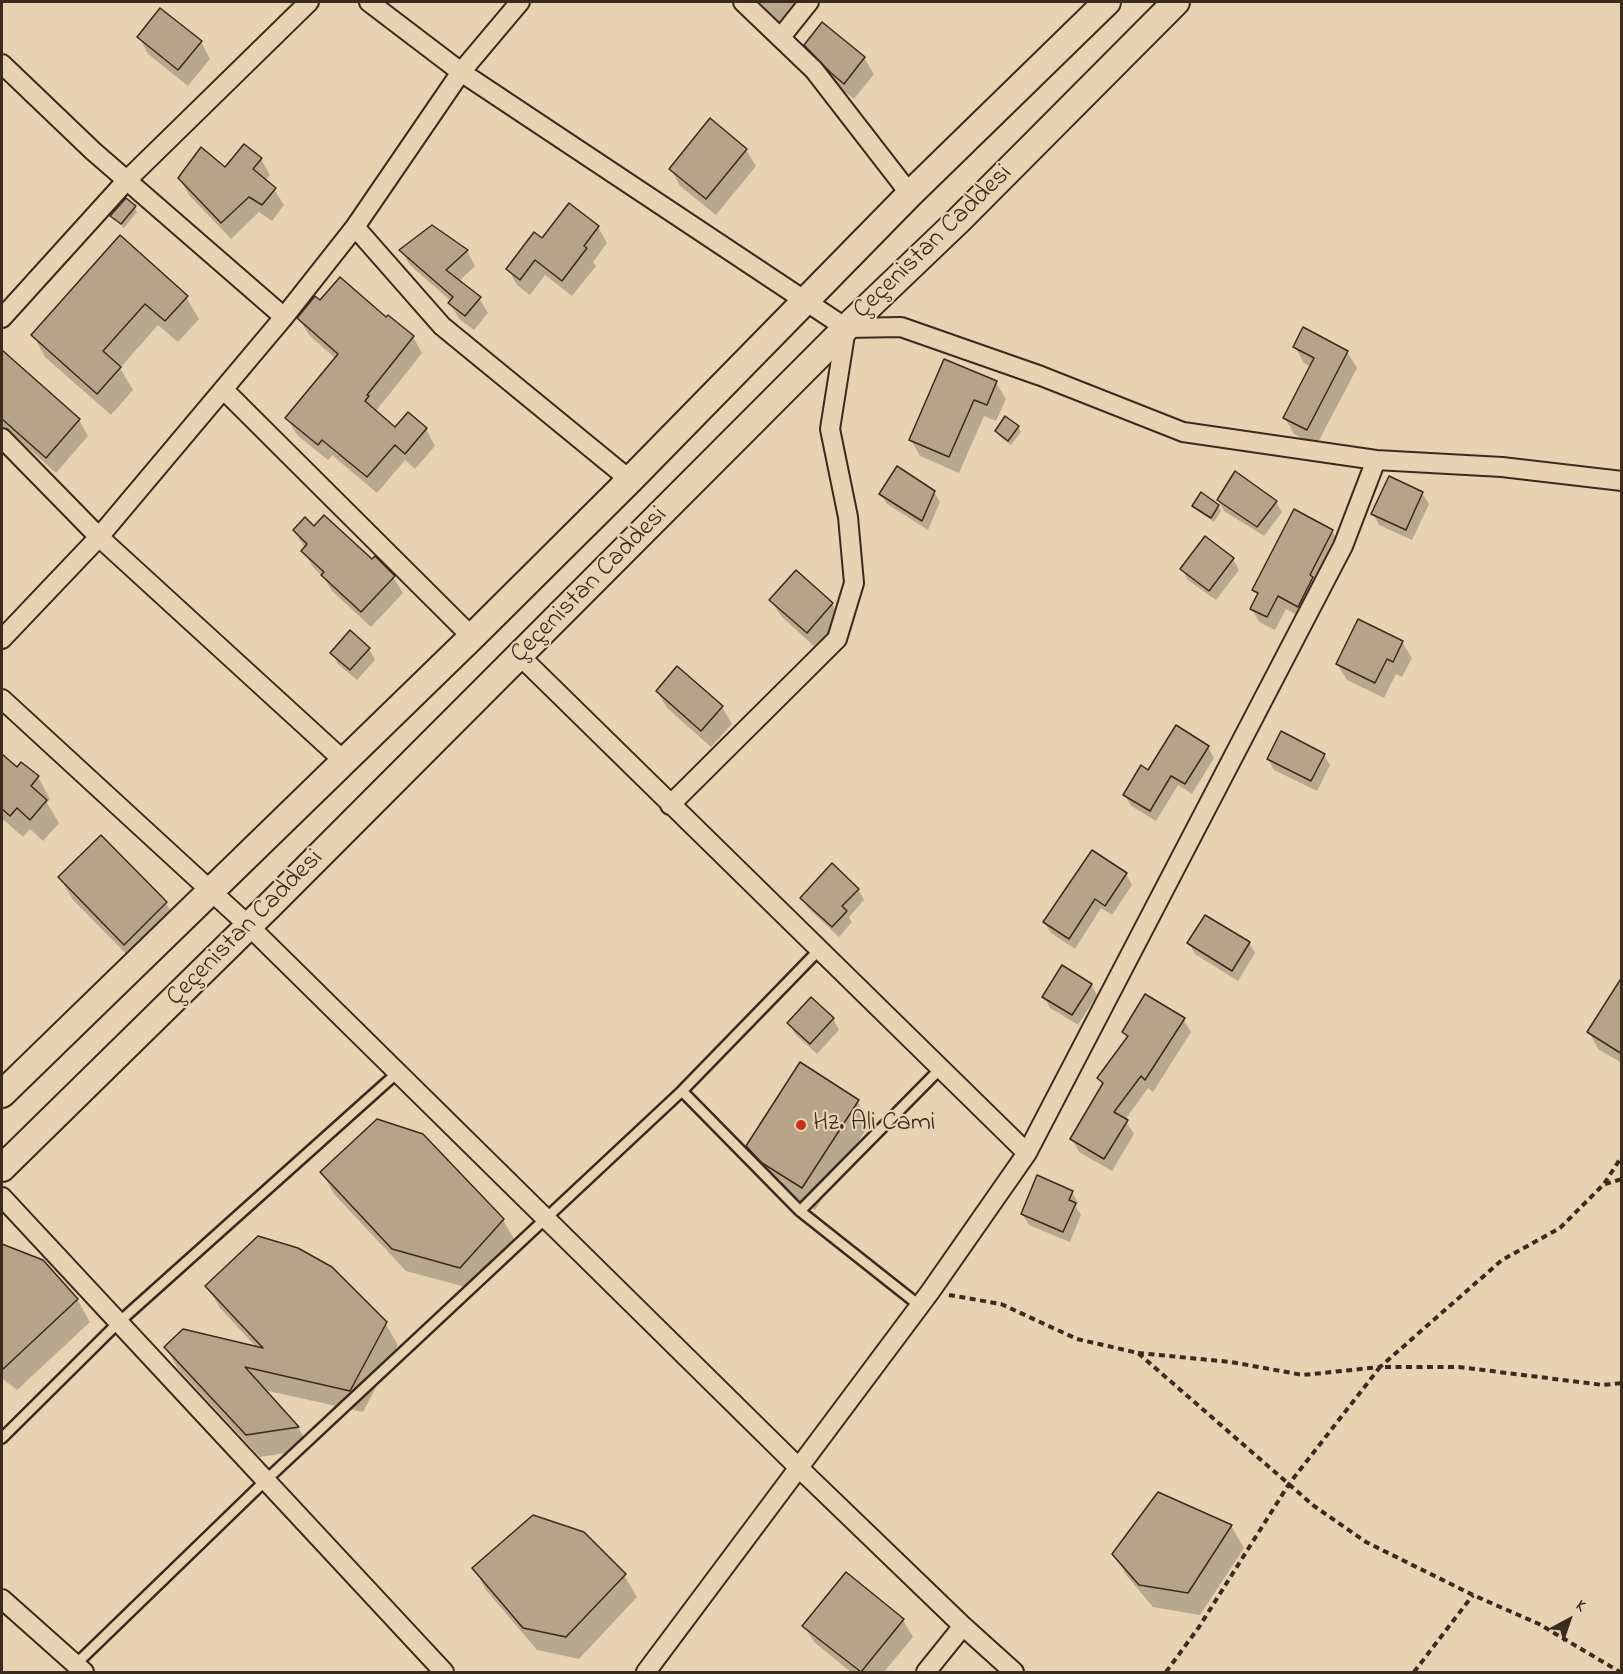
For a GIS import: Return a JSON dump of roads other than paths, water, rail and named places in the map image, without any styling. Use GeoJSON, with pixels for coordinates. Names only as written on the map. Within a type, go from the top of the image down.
{"type":"FeatureCollection","features":[{"type":"Feature","properties":{"kind":"main road","name":"Çeçenistan Caddesi"},"geometry":{"type":"LineString","coordinates":[[2,1094],[472,637],[630,480],[910,194],[1107,2]]}},
{"type":"Feature","properties":{"kind":"main road","name":"Çeçenistan Caddesi"},"geometry":{"type":"LineString","coordinates":[[2,1168],[249,926],[846,328],[959,220],[1176,2]]}},
{"type":"Feature","properties":{"kind":"street"},"geometry":{"type":"LineString","coordinates":[[2,318],[127,180],[309,2]]}},
{"type":"Feature","properties":{"kind":"street"},"geometry":{"type":"LineString","coordinates":[[369,2],[461,72],[846,328],[901,327],[1041,376],[1183,432],[1376,460],[1502,467],[1622,481]]}},
{"type":"Feature","properties":{"kind":"street"},"geometry":{"type":"LineString","coordinates":[[2,639],[99,537],[284,317],[355,226],[461,72],[520,2]]}},
{"type":"Feature","properties":{"kind":"street"},"geometry":{"type":"LineString","coordinates":[[743,2],[814,70],[910,194]]}},
{"type":"Feature","properties":{"kind":"street"},"geometry":{"type":"LineString","coordinates":[[781,37],[809,2]]}},
{"type":"Feature","properties":{"kind":"street"},"geometry":{"type":"LineString","coordinates":[[2,64],[93,151],[284,317]]}},
{"type":"Feature","properties":{"kind":"street"},"geometry":{"type":"LineString","coordinates":[[355,226],[442,326],[630,480]]}},
{"type":"Feature","properties":{"kind":"street"},"geometry":{"type":"LineString","coordinates":[[670,805],[837,639],[854,583],[848,517],[830,429],[846,328]]}},
{"type":"Feature","properties":{"kind":"street"},"geometry":{"type":"LineString","coordinates":[[224,390],[472,637]]}},
{"type":"Feature","properties":{"kind":"street"},"geometry":{"type":"LineString","coordinates":[[2,438],[99,537],[344,761]]}},
{"type":"Feature","properties":{"kind":"street"},"geometry":{"type":"LineString","coordinates":[[646,1672],[925,1299],[1027,1154],[1344,546],[1376,460]]}},
{"type":"Feature","properties":{"kind":"street"},"geometry":{"type":"LineString","coordinates":[[520,656],[1027,1154]]}},
{"type":"Feature","properties":{"kind":"street"},"geometry":{"type":"LineString","coordinates":[[2,699],[249,926],[798,1467],[1014,1672]]}},
{"type":"Feature","properties":{"kind":"street"},"geometry":{"type":"LineString","coordinates":[[2,1197],[444,1672]]}},
{"type":"Feature","properties":{"kind":"street"},"geometry":{"type":"LineString","coordinates":[[2,1599],[79,1669]]}},
{"type":"Feature","properties":{"kind":"street"},"geometry":{"type":"LineString","coordinates":[[926,1672],[963,1626]]}},
{"type":"Feature","properties":{"kind":"lane"},"geometry":{"type":"LineString","coordinates":[[79,1669],[265,1481],[682,1091],[819,950]]}},
{"type":"Feature","properties":{"kind":"lane"},"geometry":{"type":"LineString","coordinates":[[800,1211],[940,1069]]}},
{"type":"Feature","properties":{"kind":"lane"},"geometry":{"type":"LineString","coordinates":[[2,1438],[118,1323],[397,1073]]}},
{"type":"Feature","properties":{"kind":"lane"},"geometry":{"type":"LineString","coordinates":[[682,1091],[800,1211],[925,1299]]}},
{"type":"Feature","properties":{"kind":"place","name":"Hz. Ali Cami"},"geometry":{"type":"Point","coordinates":[801,1125]}}]}
